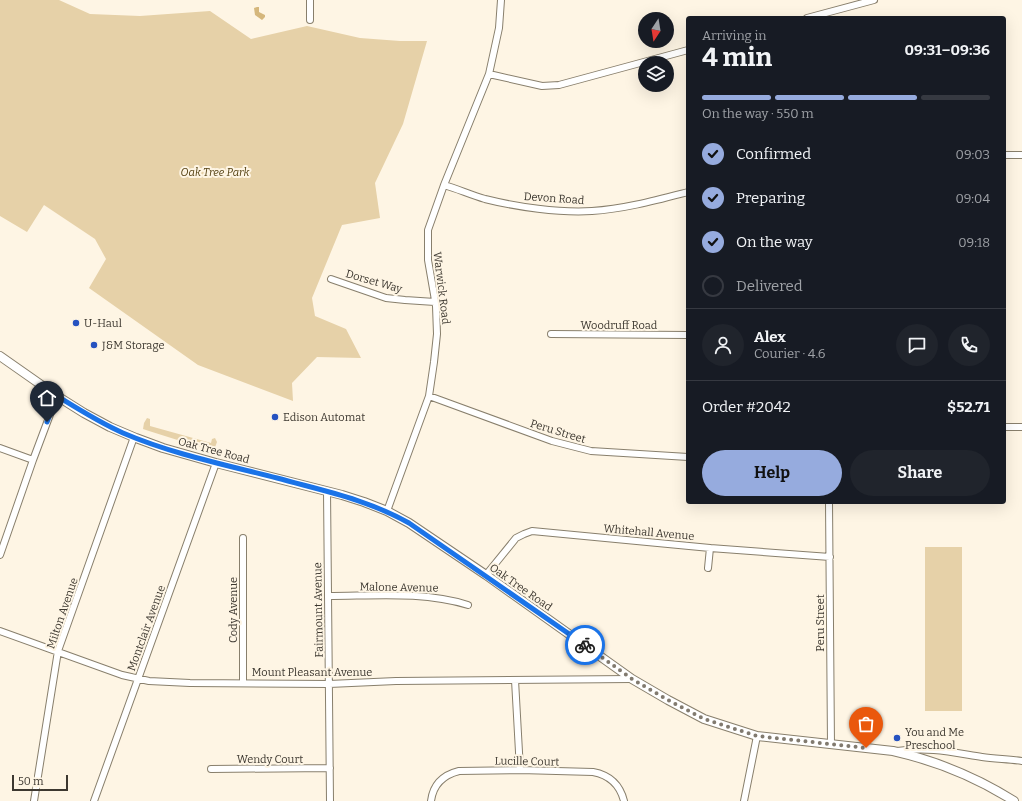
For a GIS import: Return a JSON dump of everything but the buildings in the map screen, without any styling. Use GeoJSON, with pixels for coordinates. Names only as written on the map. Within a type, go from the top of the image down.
{"type":"FeatureCollection","features":[{"type":"Feature","properties":{"kind":"main road","name":"Oak Tree Road"},"geometry":{"type":"LineString","coordinates":[[0,356],[57,396],[97,420],[134,437],[164,448],[327,491],[364,502],[387,511],[409,523],[486,575],[632,679],[704,719],[757,736],[893,751],[941,764],[975,778],[1014,801]]}},
{"type":"Feature","properties":{"kind":"street"},"geometry":{"type":"LineString","coordinates":[[310,0],[310,20]]}},
{"type":"Feature","properties":{"kind":"street","name":"Warwick Road"},"geometry":{"type":"LineString","coordinates":[[387,511],[429,396],[437,334],[435,302],[428,260],[428,230],[444,185],[489,74],[499,28],[501,0]]}},
{"type":"Feature","properties":{"kind":"street"},"geometry":{"type":"LineString","coordinates":[[815,16],[874,0]]}},
{"type":"Feature","properties":{"kind":"street"},"geometry":{"type":"LineString","coordinates":[[489,74],[542,86],[559,85],[686,51]]}},
{"type":"Feature","properties":{"kind":"street"},"geometry":{"type":"LineString","coordinates":[[1006,155],[1022,155]]}},
{"type":"Feature","properties":{"kind":"street","name":"Devon Road"},"geometry":{"type":"LineString","coordinates":[[444,185],[485,199],[515,205],[565,211],[592,211],[620,207],[686,192]]}},
{"type":"Feature","properties":{"kind":"street","name":"Dorset Way"},"geometry":{"type":"LineString","coordinates":[[331,279],[386,298],[435,302]]}},
{"type":"Feature","properties":{"kind":"street","name":"Woodruff Road"},"geometry":{"type":"LineString","coordinates":[[551,334],[686,335]]}},
{"type":"Feature","properties":{"kind":"street"},"geometry":{"type":"LineString","coordinates":[[0,555],[2,541],[57,396]]}},
{"type":"Feature","properties":{"kind":"street","name":"Peru Street"},"geometry":{"type":"LineString","coordinates":[[429,396],[552,441],[591,451],[686,457]]}},
{"type":"Feature","properties":{"kind":"street"},"geometry":{"type":"LineString","coordinates":[[1006,427],[1022,427]]}},
{"type":"Feature","properties":{"kind":"street","name":"Milton Avenue"},"geometry":{"type":"LineString","coordinates":[[34,801],[58,651],[134,437]]}},
{"type":"Feature","properties":{"kind":"street"},"geometry":{"type":"LineString","coordinates":[[0,448],[33,460]]}},
{"type":"Feature","properties":{"kind":"street","name":"Montclair Avenue"},"geometry":{"type":"LineString","coordinates":[[94,801],[216,462]]}},
{"type":"Feature","properties":{"kind":"street","name":"Fairmount Avenue"},"geometry":{"type":"LineString","coordinates":[[327,491],[330,801]]}},
{"type":"Feature","properties":{"kind":"street","name":"Peru Street"},"geometry":{"type":"LineString","coordinates":[[830,504],[831,745]]}},
{"type":"Feature","properties":{"kind":"street","name":"Whitehall Avenue"},"geometry":{"type":"LineString","coordinates":[[486,575],[516,538],[532,531],[710,548],[830,557]]}},
{"type":"Feature","properties":{"kind":"street","name":"Cody Avenue"},"geometry":{"type":"LineString","coordinates":[[243,538],[243,683]]}},
{"type":"Feature","properties":{"kind":"street"},"geometry":{"type":"LineString","coordinates":[[708,568],[710,548]]}},
{"type":"Feature","properties":{"kind":"street","name":"Malone Avenue"},"geometry":{"type":"LineString","coordinates":[[328,596],[430,596],[450,599],[468,605]]}},
{"type":"Feature","properties":{"kind":"street","name":"Mount Pleasant Avenue"},"geometry":{"type":"LineString","coordinates":[[0,631],[122,675],[149,682],[329,684],[632,679]]}},
{"type":"Feature","properties":{"kind":"street"},"geometry":{"type":"LineString","coordinates":[[515,680],[520,770]]}},
{"type":"Feature","properties":{"kind":"street"},"geometry":{"type":"LineString","coordinates":[[744,801],[757,736]]}},
{"type":"Feature","properties":{"kind":"street"},"geometry":{"type":"LineString","coordinates":[[893,751],[922,748],[948,750],[984,757],[1022,760]]}},
{"type":"Feature","properties":{"kind":"street","name":"Wendy Court"},"geometry":{"type":"LineString","coordinates":[[211,769],[330,768]]}},
{"type":"Feature","properties":{"kind":"street","name":"Lucille Court"},"geometry":{"type":"LineString","coordinates":[[431,801],[436,786],[440,781],[452,773],[459,771],[520,770],[593,772],[600,774],[612,781],[617,786],[624,801]]}},
{"type":"Feature","properties":{"kind":"green space","name":"Oak Tree Park"},"geometry":{"type":"Polygon","coordinates":[[[0,0],[59,0],[90,14],[140,16],[210,11],[251,39],[307,26],[360,38],[400,41],[427,41],[403,124],[375,183],[380,218],[342,225],[312,298],[315,316],[346,329],[361,358],[317,357],[292,383],[293,401],[198,365],[89,288],[106,259],[95,239],[44,205],[27,232],[0,216],[0,0]]]}},
{"type":"Feature","properties":{"kind":"green space"},"geometry":{"type":"Polygon","coordinates":[[[147,418],[150,419],[150,426],[211,443],[212,439],[215,438],[217,442],[214,450],[143,429],[147,418]]]}},
{"type":"Feature","properties":{"kind":"green space"},"geometry":{"type":"Polygon","coordinates":[[[925,547],[962,547],[962,711],[925,711],[925,547]]]}},
{"type":"Feature","properties":{"kind":"shaded area"},"geometry":{"type":"Polygon","coordinates":[[[259,7],[259,12],[265,15],[262,20],[255,15],[254,8],[259,7]]]}},
{"type":"Feature","properties":{"kind":"way so far"},"geometry":{"type":"LineString","coordinates":[[585,645],[632,679],[704,719],[757,736],[866,748]]}},
{"type":"Feature","properties":{"kind":"place","name":"U-Haul"},"geometry":{"type":"Point","coordinates":[76,323]}},
{"type":"Feature","properties":{"kind":"place","name":"J&M Storage"},"geometry":{"type":"Point","coordinates":[94,345]}},
{"type":"Feature","properties":{"kind":"place","name":"Edison Automat"},"geometry":{"type":"Point","coordinates":[275,417]}},
{"type":"Feature","properties":{"kind":"place","name":"You and Me Preschool"},"geometry":{"type":"Point","coordinates":[897,738]}},
{"type":"Feature","properties":{"kind":"route"},"geometry":{"type":"LineString","coordinates":[[47,422],[57,396],[97,420],[136,438],[164,448],[342,495],[387,511],[409,523],[486,575],[585,645]]}}]}
